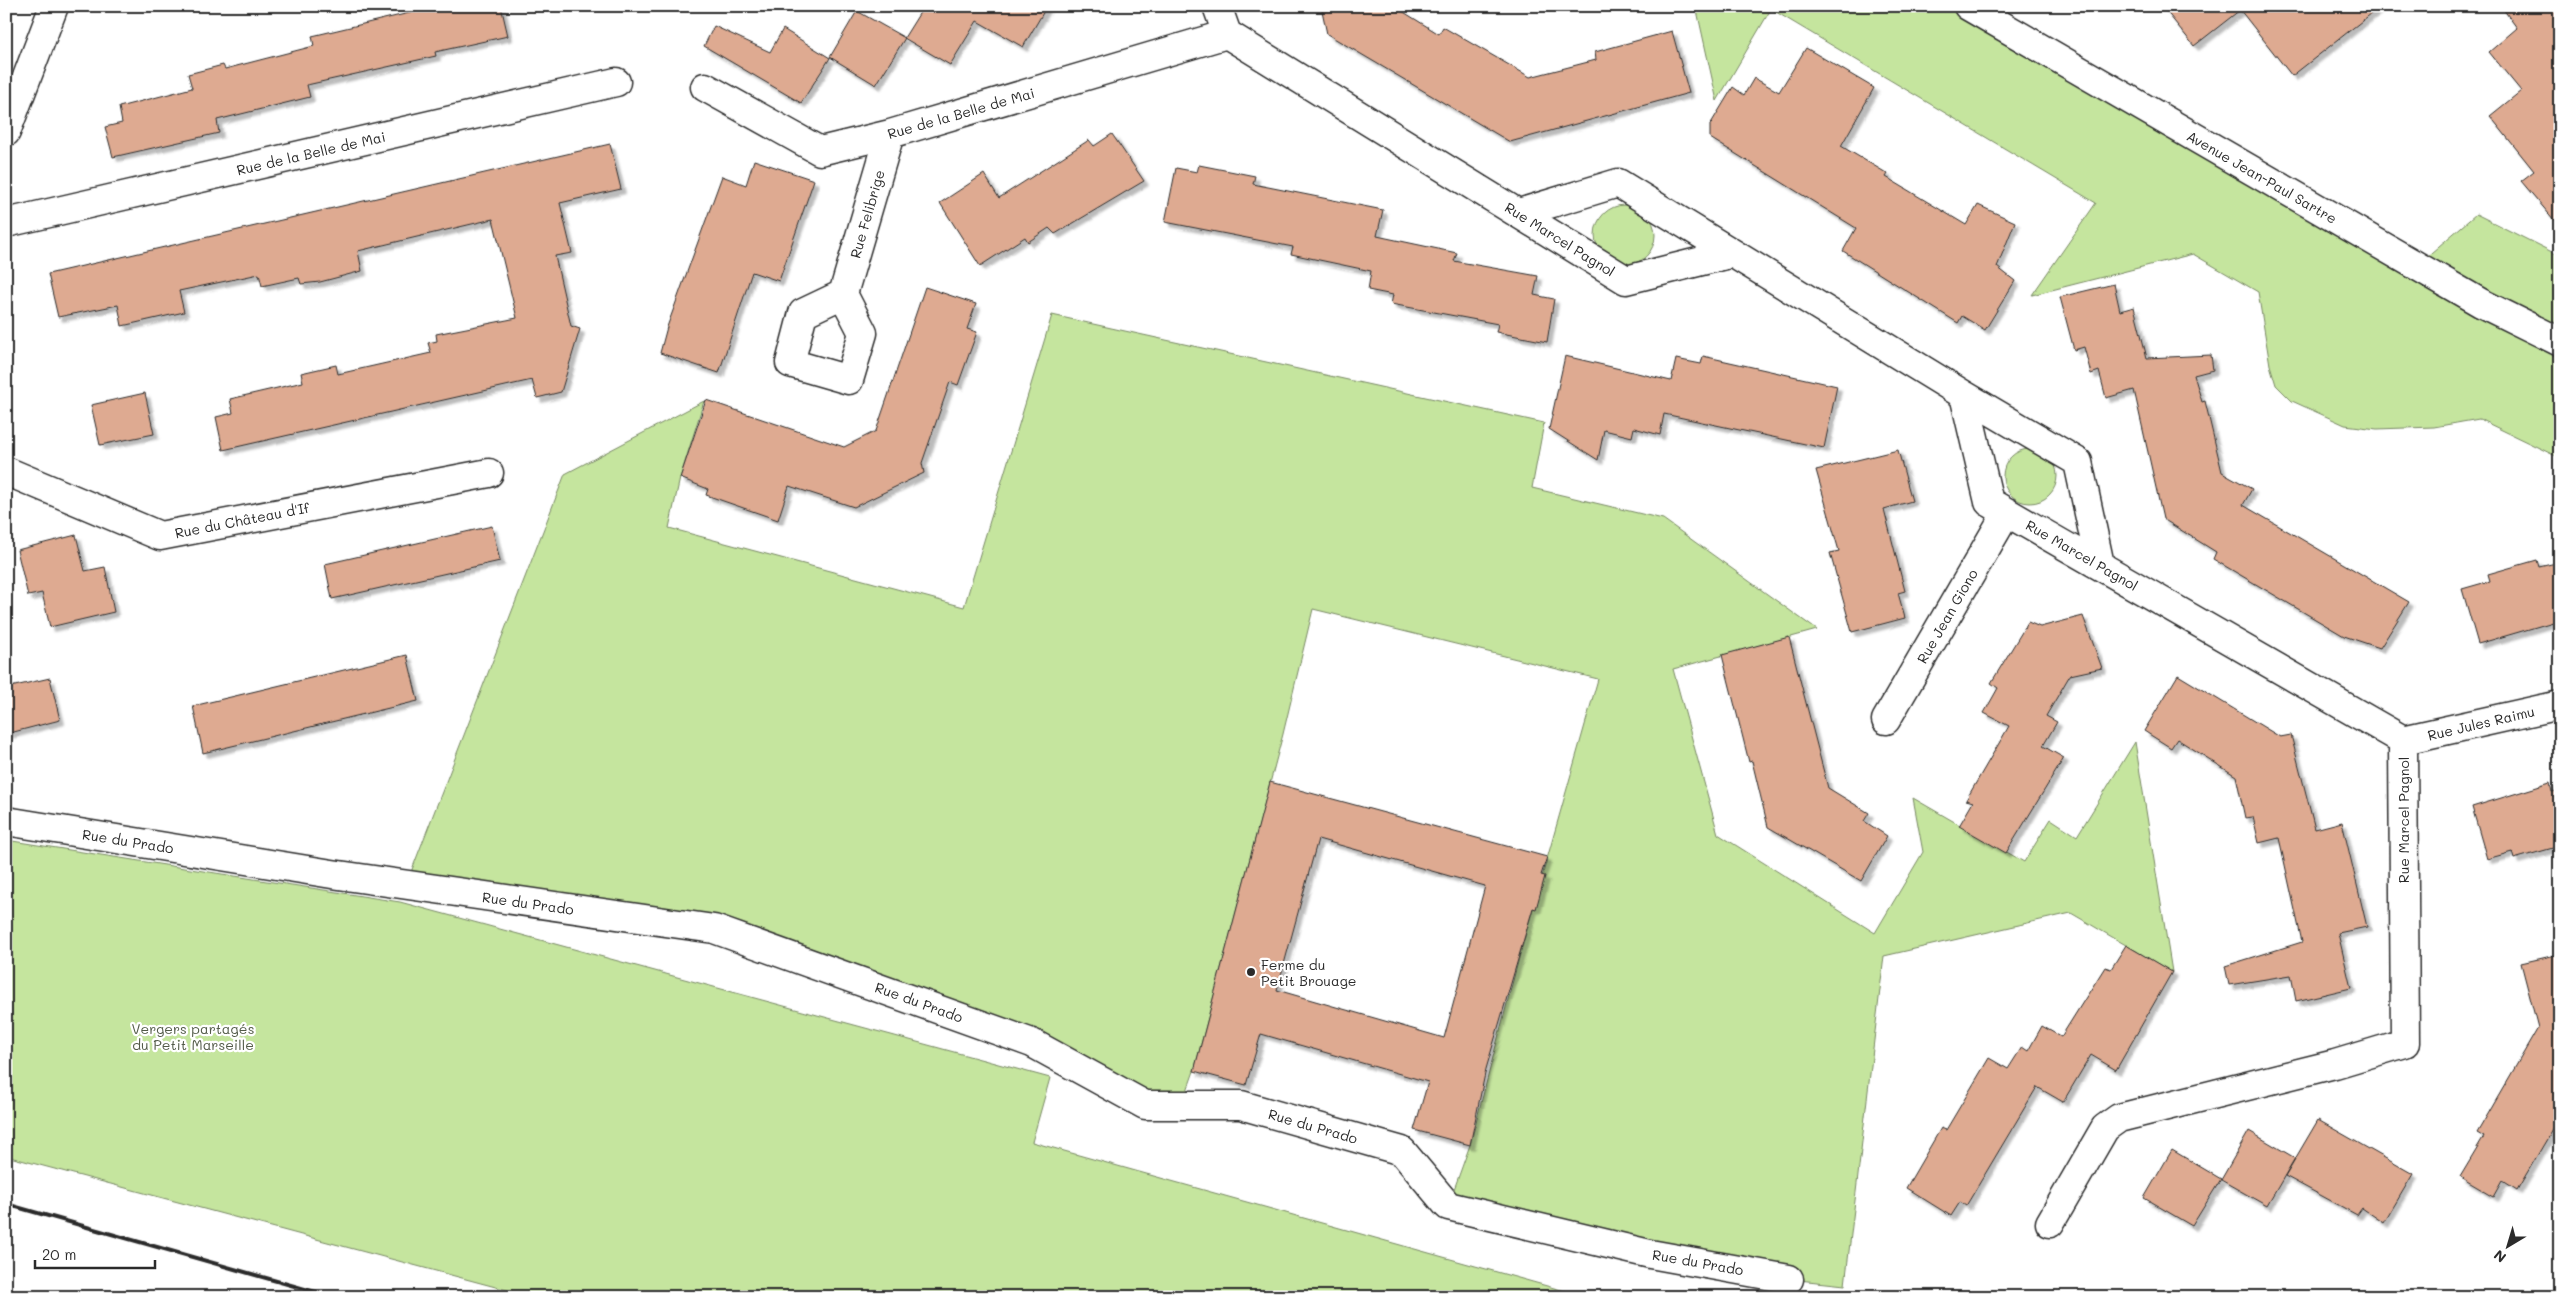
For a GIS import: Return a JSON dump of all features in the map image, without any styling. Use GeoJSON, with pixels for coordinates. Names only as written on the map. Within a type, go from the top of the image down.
{"type":"FeatureCollection","features":[{"type":"Feature","properties":{"kind":"street"},"geometry":{"type":"LineString","coordinates":[[6,132],[54,6]]}},
{"type":"Feature","properties":{"kind":"street"},"geometry":{"type":"LineString","coordinates":[[1216,6],[1228,34]]}},
{"type":"Feature","properties":{"kind":"street","name":"Avenue Jean-Paul Sartre"},"geometry":{"type":"LineString","coordinates":[[1968,6],[2465,294],[2560,342]]}},
{"type":"Feature","properties":{"kind":"street","name":"Rue de la Belle de Mai"},"geometry":{"type":"LineString","coordinates":[[705,87],[820,151],[890,134],[1228,34]]}},
{"type":"Feature","properties":{"kind":"street","name":"Rue Marcel Pagnol"},"geometry":{"type":"LineString","coordinates":[[1228,34],[1626,280],[1730,254]]}},
{"type":"Feature","properties":{"kind":"street","name":"Rue de la Belle de Mai"},"geometry":{"type":"LineString","coordinates":[[6,223],[616,82]]}},
{"type":"Feature","properties":{"kind":"street","name":"Rue Felibrige"},"geometry":{"type":"LineString","coordinates":[[843,294],[890,134]]}},
{"type":"Feature","properties":{"kind":"street"},"geometry":{"type":"LineString","coordinates":[[1519,213],[1618,183],[1730,254],[1964,396],[2078,462],[2100,565]]}},
{"type":"Feature","properties":{"kind":"street","name":"Rue Marcel Pagnol"},"geometry":{"type":"LineString","coordinates":[[1964,396],[1989,502],[2403,740],[2405,1043],[2335,1064],[2119,1118],[2104,1128],[2050,1223]]}},
{"type":"Feature","properties":{"kind":"street","name":"Rue du Château d'If"},"geometry":{"type":"LineString","coordinates":[[6,471],[160,536],[489,473]]}},
{"type":"Feature","properties":{"kind":"street","name":"Rue Jean Giono"},"geometry":{"type":"LineString","coordinates":[[1886,720],[2008,512]]}},
{"type":"Feature","properties":{"kind":"street","name":"Rue Jules Raimu"},"geometry":{"type":"LineString","coordinates":[[2403,740],[2560,705]]}},
{"type":"Feature","properties":{"kind":"street","name":"Rue du Prado"},"geometry":{"type":"LineString","coordinates":[[6,821],[332,874],[714,929],[1032,1042],[1145,1105],[1240,1105],[1402,1152],[1448,1206],[1650,1254],[1790,1279]]}},
{"type":"Feature","properties":{"kind":"green space"},"geometry":{"type":"Polygon","coordinates":[[[1696,6],[1968,6],[2416,266],[2476,214],[2560,256],[2560,458],[2479,419],[2434,427],[2377,429],[2345,425],[2292,401],[2276,385],[2270,365],[2258,292],[2193,254],[2032,295],[2096,203],[1771,9],[1717,101],[1696,6]]]}},
{"type":"Feature","properties":{"kind":"green space"},"geometry":{"type":"Polygon","coordinates":[[[1625,205],[1642,210],[1650,218],[1655,235],[1650,252],[1642,260],[1625,265],[1608,260],[1600,252],[1595,235],[1600,218],[1608,210],[1625,205]]]}},
{"type":"Feature","properties":{"kind":"green space"},"geometry":{"type":"Polygon","coordinates":[[[1052,315],[1544,423],[1532,488],[1663,519],[1817,630],[1673,669],[1718,834],[1875,933],[1923,852],[1913,798],[2024,862],[2051,819],[2077,836],[2135,742],[2172,972],[2071,913],[1884,956],[1845,1285],[1789,1279],[1448,1206],[1470,1145],[1519,958],[1598,679],[1313,609],[1283,734],[1194,1071],[1182,1105],[1145,1105],[1032,1043],[714,929],[406,885],[565,474],[704,401],[680,478],[669,528],[964,607],[1052,315]]]}},
{"type":"Feature","properties":{"kind":"green space"},"geometry":{"type":"Polygon","coordinates":[[[2030,449],[2040,451],[2049,457],[2055,466],[2057,476],[2055,486],[2049,495],[2040,501],[2030,503],[2020,501],[2011,495],[2005,486],[2003,476],[2005,466],[2011,457],[2020,451],[2030,449]]]}},
{"type":"Feature","properties":{"kind":"green space","name":"Vergers partagés du Petit Marseille"},"geometry":{"type":"Polygon","coordinates":[[[6,840],[400,902],[1050,1078],[1032,1142],[1572,1293],[1571,1297],[533,1297],[6,1156],[6,840]]]}},
{"type":"Feature","properties":{"kind":"building"},"geometry":{"type":"Polygon","coordinates":[[[439,6],[501,6],[508,36],[435,52],[436,56],[307,85],[310,97],[217,120],[219,133],[113,157],[105,127],[122,123],[119,107],[192,88],[188,74],[223,65],[225,69],[314,46],[312,36],[439,6]]]}},
{"type":"Feature","properties":{"kind":"building"},"geometry":{"type":"Polygon","coordinates":[[[924,6],[1047,6],[1023,47],[977,21],[950,65],[904,38],[924,6]]]}},
{"type":"Feature","properties":{"kind":"building"},"geometry":{"type":"Polygon","coordinates":[[[1321,6],[1394,6],[1439,34],[1443,27],[1530,77],[1596,60],[1595,52],[1672,31],[1689,93],[1510,142],[1327,34],[1321,6]]]}},
{"type":"Feature","properties":{"kind":"building"},"geometry":{"type":"Polygon","coordinates":[[[2162,6],[2381,6],[2292,76],[2240,10],[2194,46],[2162,6]]]}},
{"type":"Feature","properties":{"kind":"building"},"geometry":{"type":"Polygon","coordinates":[[[2501,6],[2560,6],[2560,227],[2521,181],[2534,171],[2490,116],[2521,91],[2489,52],[2517,28],[2501,6]]]}},
{"type":"Feature","properties":{"kind":"building"},"geometry":{"type":"Polygon","coordinates":[[[857,11],[905,38],[876,85],[830,57],[857,11]]]}},
{"type":"Feature","properties":{"kind":"building"},"geometry":{"type":"Polygon","coordinates":[[[714,26],[770,52],[783,29],[830,58],[801,103],[704,46],[714,26]]]}},
{"type":"Feature","properties":{"kind":"building"},"geometry":{"type":"Polygon","coordinates":[[[1806,48],[1874,88],[1841,146],[1888,174],[1886,177],[1966,225],[1978,205],[2015,222],[1997,267],[2015,281],[1985,330],[1962,316],[1958,323],[1843,251],[1856,228],[1710,138],[1710,125],[1733,87],[1744,95],[1754,78],[1779,92],[1806,48]]]}},
{"type":"Feature","properties":{"kind":"building"},"geometry":{"type":"Polygon","coordinates":[[[1112,134],[1144,181],[1055,234],[1049,228],[1028,242],[1025,237],[980,266],[940,203],[984,174],[999,198],[1089,140],[1094,146],[1112,134]]]}},
{"type":"Feature","properties":{"kind":"building"},"geometry":{"type":"Polygon","coordinates":[[[610,144],[621,189],[560,203],[572,253],[555,256],[571,326],[580,329],[561,392],[537,398],[532,380],[223,450],[216,417],[233,413],[230,399],[303,382],[301,373],[336,365],[338,374],[431,353],[428,343],[437,341],[436,334],[517,318],[493,219],[358,251],[362,271],[320,282],[301,284],[299,278],[262,286],[259,274],[179,291],[184,312],[122,326],[118,305],[58,317],[48,274],[610,144]]]}},
{"type":"Feature","properties":{"kind":"building"},"geometry":{"type":"Polygon","coordinates":[[[754,160],[814,180],[779,281],[752,272],[719,373],[660,353],[667,327],[722,176],[746,185],[754,160]]]}},
{"type":"Feature","properties":{"kind":"building"},"geometry":{"type":"Polygon","coordinates":[[[1199,165],[1255,176],[1253,184],[1383,210],[1377,236],[1457,253],[1454,261],[1538,276],[1534,295],[1554,299],[1547,342],[1496,332],[1498,324],[1391,304],[1393,295],[1368,290],[1371,271],[1291,254],[1293,247],[1165,222],[1176,168],[1197,172],[1199,165]]]}},
{"type":"Feature","properties":{"kind":"building"},"geometry":{"type":"Polygon","coordinates":[[[2114,284],[2120,311],[2134,307],[2147,358],[2211,355],[2213,370],[2194,375],[2202,402],[2205,401],[2222,472],[2252,489],[2243,505],[2409,602],[2380,648],[2344,636],[2213,559],[2216,552],[2163,519],[2134,390],[2106,398],[2099,371],[2091,374],[2084,347],[2074,350],[2060,297],[2114,284]]]}},
{"type":"Feature","properties":{"kind":"building"},"geometry":{"type":"Polygon","coordinates":[[[925,287],[976,304],[967,329],[977,332],[958,385],[950,382],[922,463],[924,473],[854,507],[789,486],[778,520],[706,495],[708,489],[680,478],[706,400],[844,447],[876,431],[925,287]]]}},
{"type":"Feature","properties":{"kind":"building"},"geometry":{"type":"Polygon","coordinates":[[[1565,356],[1671,381],[1676,359],[1701,364],[1703,356],[1837,386],[1824,448],[1664,414],[1660,435],[1634,428],[1632,437],[1604,430],[1598,460],[1549,429],[1565,356]]]}},
{"type":"Feature","properties":{"kind":"building"},"geometry":{"type":"Polygon","coordinates":[[[145,393],[154,434],[100,445],[91,405],[145,393]]]}},
{"type":"Feature","properties":{"kind":"building"},"geometry":{"type":"Polygon","coordinates":[[[1898,450],[1912,501],[1884,509],[1905,591],[1898,593],[1905,618],[1852,632],[1830,553],[1839,551],[1816,470],[1898,450]]]}},
{"type":"Feature","properties":{"kind":"building"},"geometry":{"type":"Polygon","coordinates":[[[492,526],[500,561],[332,599],[325,564],[492,526]]]}},
{"type":"Feature","properties":{"kind":"building"},"geometry":{"type":"Polygon","coordinates":[[[76,535],[85,571],[105,567],[114,612],[50,627],[42,593],[28,596],[17,550],[76,535]]]}},
{"type":"Feature","properties":{"kind":"building"},"geometry":{"type":"Polygon","coordinates":[[[2537,560],[2539,567],[2560,562],[2560,620],[2478,644],[2462,589],[2490,581],[2488,574],[2537,560]]]}},
{"type":"Feature","properties":{"kind":"building"},"geometry":{"type":"Polygon","coordinates":[[[2083,616],[2102,668],[2070,675],[2046,716],[2057,722],[2043,746],[2064,758],[2006,853],[1959,826],[1973,802],[1966,800],[2009,726],[1984,713],[1998,688],[1991,683],[2028,622],[2040,627],[2083,616]]]}},
{"type":"Feature","properties":{"kind":"building"},"geometry":{"type":"Polygon","coordinates":[[[1789,637],[1828,788],[1869,813],[1864,821],[1887,836],[1861,881],[1768,827],[1752,761],[1749,762],[1722,655],[1789,637]]]}},
{"type":"Feature","properties":{"kind":"building"},"geometry":{"type":"Polygon","coordinates":[[[407,655],[418,701],[203,753],[193,706],[407,655]]]}},
{"type":"Feature","properties":{"kind":"building"},"geometry":{"type":"Polygon","coordinates":[[[2178,675],[2280,737],[2291,735],[2315,829],[2342,822],[2367,927],[2338,933],[2351,988],[2296,1001],[2291,975],[2229,985],[2225,966],[2302,942],[2279,838],[2259,843],[2253,817],[2245,818],[2236,776],[2177,739],[2171,748],[2144,731],[2178,675]]]}},
{"type":"Feature","properties":{"kind":"building"},"geometry":{"type":"Polygon","coordinates":[[[50,678],[60,720],[6,734],[6,688],[50,678]]]}},
{"type":"Feature","properties":{"kind":"building","name":"Ferme du Petit Brouage"},"geometry":{"type":"Polygon","coordinates":[[[1270,782],[1547,857],[1541,875],[1545,876],[1536,909],[1533,908],[1486,1069],[1470,1145],[1414,1130],[1428,1082],[1261,1034],[1246,1085],[1194,1071],[1270,782]],[[1318,839],[1277,990],[1444,1038],[1485,886],[1318,839]]]}},
{"type":"Feature","properties":{"kind":"building"},"geometry":{"type":"Polygon","coordinates":[[[2550,783],[2552,792],[2560,790],[2560,846],[2514,859],[2512,852],[2487,859],[2472,807],[2550,783]]]}},
{"type":"Feature","properties":{"kind":"building"},"geometry":{"type":"Polygon","coordinates":[[[2126,945],[2172,972],[2116,1070],[2091,1055],[2063,1102],[2037,1087],[1966,1206],[1960,1202],[1951,1216],[1906,1188],[1941,1128],[1946,1130],[1989,1058],[2008,1069],[2022,1047],[2028,1051],[2042,1026],[2061,1037],[2105,967],[2111,969],[2126,945]]]}},
{"type":"Feature","properties":{"kind":"building"},"geometry":{"type":"Polygon","coordinates":[[[2560,954],[2560,1117],[2517,1190],[2503,1181],[2494,1197],[2460,1177],[2484,1137],[2477,1133],[2538,1028],[2521,963],[2560,954]]]}},
{"type":"Feature","properties":{"kind":"building"},"geometry":{"type":"Polygon","coordinates":[[[2318,1120],[2413,1174],[2384,1223],[2362,1208],[2357,1215],[2285,1176],[2318,1120]]]}},
{"type":"Feature","properties":{"kind":"building"},"geometry":{"type":"Polygon","coordinates":[[[2249,1131],[2295,1158],[2267,1206],[2221,1180],[2249,1131]]]}},
{"type":"Feature","properties":{"kind":"building"},"geometry":{"type":"Polygon","coordinates":[[[2172,1150],[2221,1179],[2192,1226],[2144,1198],[2172,1150]]]}},
{"type":"Feature","properties":{"kind":"railway"},"geometry":{"type":"LineString","coordinates":[[6,1204],[333,1297]]}},
{"type":"Feature","properties":{"kind":"place","name":"Ferme du Petit Brouage"},"geometry":{"type":"Point","coordinates":[1251,972]}}]}
